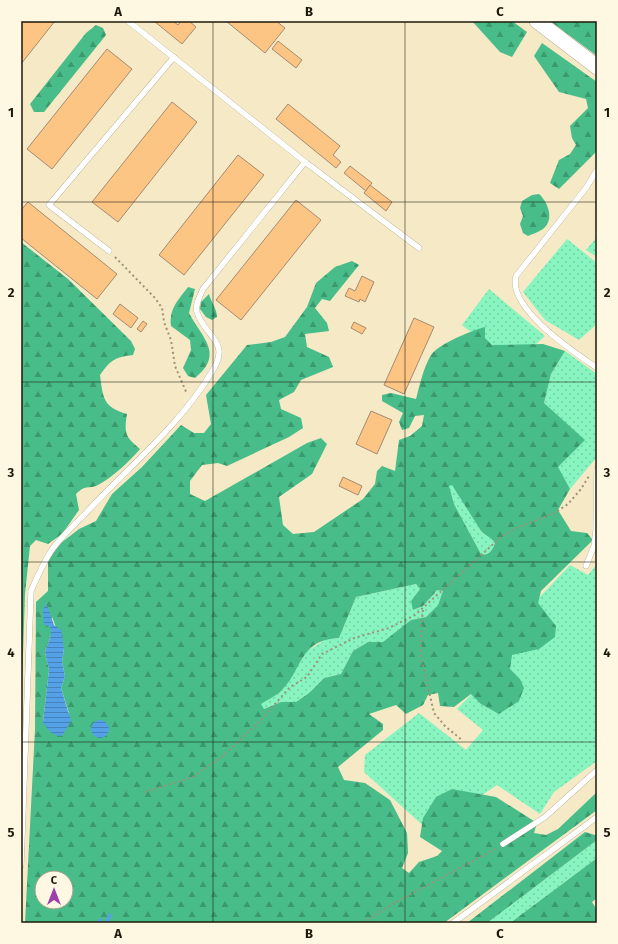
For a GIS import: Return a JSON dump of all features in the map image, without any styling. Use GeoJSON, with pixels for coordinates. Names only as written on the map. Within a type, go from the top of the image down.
{"type":"FeatureCollection","features":[{"type":"Feature","properties":{"kind":"street"},"geometry":{"type":"LineString","coordinates":[[537,21],[597,67]]}},
{"type":"Feature","properties":{"kind":"lane"},"geometry":{"type":"LineString","coordinates":[[128,21],[305,162],[419,248]]}},
{"type":"Feature","properties":{"kind":"lane"},"geometry":{"type":"LineString","coordinates":[[109,251],[49,204],[174,57]]}},
{"type":"Feature","properties":{"kind":"lane"},"geometry":{"type":"LineString","coordinates":[[21,865],[31,592],[41,568],[52,549],[105,492],[159,439],[190,402],[213,371],[220,358],[220,348],[202,322],[197,311],[197,301],[203,288],[305,162]]}},
{"type":"Feature","properties":{"kind":"lane"},"geometry":{"type":"LineString","coordinates":[[597,170],[586,188],[516,276],[514,282],[516,289],[536,320],[558,340],[597,368]]}},
{"type":"Feature","properties":{"kind":"lane"},"geometry":{"type":"LineString","coordinates":[[586,566],[594,546],[596,530],[597,469]]}},
{"type":"Feature","properties":{"kind":"lane"},"geometry":{"type":"LineString","coordinates":[[503,844],[545,817],[597,770]]}},
{"type":"Feature","properties":{"kind":"lane"},"geometry":{"type":"LineString","coordinates":[[453,923],[597,817]]}},
{"type":"Feature","properties":{"kind":"path"},"geometry":{"type":"LineString","coordinates":[[109,251],[155,298],[162,308],[164,322],[171,340],[175,366],[190,402]]}},
{"type":"Feature","properties":{"kind":"path"},"geometry":{"type":"LineString","coordinates":[[145,792],[192,777],[223,756],[259,722],[290,687],[307,677],[322,654],[354,638],[389,628],[415,615],[501,537],[516,528],[552,514],[568,504],[582,489],[586,479],[597,469]]}},
{"type":"Feature","properties":{"kind":"path"},"geometry":{"type":"LineString","coordinates":[[424,608],[421,629],[421,657],[434,712],[445,726],[463,741]]}},
{"type":"Feature","properties":{"kind":"path"},"geometry":{"type":"LineString","coordinates":[[363,923],[389,906],[503,844]]}},
{"type":"Feature","properties":{"kind":"green space"},"geometry":{"type":"Polygon","coordinates":[[[472,21],[512,21],[527,32],[512,57],[500,52],[472,21]]]}},
{"type":"Feature","properties":{"kind":"green space"},"geometry":{"type":"Polygon","coordinates":[[[550,21],[597,21],[597,56],[550,21]]]}},
{"type":"Feature","properties":{"kind":"green space"},"geometry":{"type":"Polygon","coordinates":[[[96,25],[103,28],[106,35],[44,112],[34,112],[30,104],[86,33],[96,25]]]}},
{"type":"Feature","properties":{"kind":"green space"},"geometry":{"type":"Polygon","coordinates":[[[542,43],[597,82],[597,151],[559,189],[550,183],[559,160],[570,154],[576,145],[572,138],[570,126],[588,108],[586,99],[559,92],[534,56],[542,43]]]}},
{"type":"Feature","properties":{"kind":"green space"},"geometry":{"type":"Polygon","coordinates":[[[539,194],[549,211],[549,221],[543,229],[528,236],[523,233],[520,224],[523,216],[520,208],[522,201],[532,195],[539,194]]]}},
{"type":"Feature","properties":{"kind":"green space"},"geometry":{"type":"Polygon","coordinates":[[[597,237],[597,257],[586,250],[597,237]]]}},
{"type":"Feature","properties":{"kind":"green space"},"geometry":{"type":"Polygon","coordinates":[[[567,239],[597,263],[597,324],[579,340],[545,320],[523,292],[567,239]]]}},
{"type":"Feature","properties":{"kind":"green space"},"geometry":{"type":"Polygon","coordinates":[[[21,242],[68,279],[131,341],[135,349],[133,355],[113,360],[100,375],[102,390],[106,400],[113,408],[127,414],[127,434],[131,441],[140,449],[126,464],[110,477],[98,485],[85,488],[76,494],[79,510],[62,534],[48,544],[36,540],[30,546],[25,594],[21,715],[21,242]]]}},
{"type":"Feature","properties":{"kind":"green space"},"geometry":{"type":"Polygon","coordinates":[[[352,261],[359,265],[330,301],[322,299],[315,308],[327,323],[329,331],[305,334],[307,347],[329,357],[333,367],[301,380],[294,392],[279,400],[281,409],[301,418],[303,428],[289,437],[227,466],[218,463],[202,465],[190,481],[190,494],[205,501],[307,443],[321,438],[327,444],[312,474],[279,497],[283,525],[293,534],[314,532],[363,499],[375,484],[377,471],[382,466],[395,471],[399,440],[410,436],[422,426],[424,415],[415,416],[409,428],[402,430],[399,422],[403,413],[382,401],[382,395],[391,393],[416,399],[428,360],[431,355],[441,346],[464,334],[485,327],[485,338],[492,345],[543,344],[565,351],[551,374],[544,403],[585,440],[558,467],[570,489],[558,510],[571,531],[587,533],[593,540],[541,591],[538,603],[556,626],[555,637],[539,649],[512,655],[510,669],[520,679],[524,688],[519,701],[499,714],[481,704],[471,694],[454,707],[440,706],[438,693],[428,695],[423,705],[406,714],[396,705],[369,714],[383,724],[383,730],[338,767],[344,780],[365,783],[390,800],[407,833],[408,853],[402,868],[409,873],[419,862],[437,856],[442,851],[420,837],[423,818],[436,797],[452,789],[496,797],[537,823],[534,833],[546,835],[558,829],[597,792],[597,810],[444,923],[25,923],[35,729],[36,602],[48,591],[48,560],[61,543],[79,529],[96,521],[112,494],[142,467],[181,425],[194,433],[204,433],[211,424],[206,395],[247,345],[271,342],[285,337],[307,307],[316,283],[335,267],[352,261]],[[452,485],[449,486],[454,504],[481,554],[488,554],[495,543],[481,531],[452,485]],[[416,584],[356,597],[339,638],[326,640],[316,644],[309,650],[303,657],[289,682],[282,690],[261,704],[264,709],[281,702],[296,702],[309,693],[324,678],[341,674],[353,651],[368,642],[383,642],[411,620],[426,617],[438,605],[443,591],[437,590],[423,606],[413,610],[411,601],[420,589],[416,584]],[[52,617],[51,635],[45,652],[49,670],[43,722],[69,713],[61,688],[65,676],[62,662],[64,648],[52,617]]]}},
{"type":"Feature","properties":{"kind":"green space"},"geometry":{"type":"Polygon","coordinates":[[[188,287],[195,289],[189,313],[205,338],[210,353],[209,361],[204,369],[195,378],[188,376],[183,368],[191,350],[190,340],[171,326],[171,315],[173,310],[188,287]]]}},
{"type":"Feature","properties":{"kind":"green space"},"geometry":{"type":"Polygon","coordinates":[[[489,289],[545,336],[512,365],[462,325],[489,289]]]}},
{"type":"Feature","properties":{"kind":"green space"},"geometry":{"type":"Polygon","coordinates":[[[209,294],[217,314],[217,317],[212,320],[206,317],[200,309],[201,302],[209,294]]]}},
{"type":"Feature","properties":{"kind":"green space"},"geometry":{"type":"Polygon","coordinates":[[[565,351],[597,374],[597,457],[570,489],[558,468],[544,403],[551,374],[565,351]]]}},
{"type":"Feature","properties":{"kind":"green space"},"geometry":{"type":"Polygon","coordinates":[[[452,484],[481,531],[495,543],[489,553],[481,554],[454,504],[448,486],[452,484]]]}},
{"type":"Feature","properties":{"kind":"green space"},"geometry":{"type":"Polygon","coordinates":[[[597,564],[597,761],[554,792],[540,814],[497,785],[472,802],[441,842],[364,772],[365,755],[419,713],[466,750],[483,730],[457,709],[515,650],[514,624],[570,565],[588,575],[597,564]]]}},
{"type":"Feature","properties":{"kind":"green space"},"geometry":{"type":"Polygon","coordinates":[[[416,584],[420,589],[411,601],[414,610],[423,606],[437,590],[443,591],[438,605],[426,617],[411,620],[383,643],[368,642],[353,651],[341,674],[324,678],[309,693],[296,702],[281,702],[264,709],[260,704],[282,690],[307,651],[327,639],[339,638],[356,597],[416,584]]]}},
{"type":"Feature","properties":{"kind":"green space"},"geometry":{"type":"Polygon","coordinates":[[[585,832],[595,835],[597,834],[597,840],[487,923],[467,923],[585,832]]]}},
{"type":"Feature","properties":{"kind":"green space"},"geometry":{"type":"Polygon","coordinates":[[[597,840],[597,858],[510,923],[487,923],[597,840]]]}},
{"type":"Feature","properties":{"kind":"green space"},"geometry":{"type":"Polygon","coordinates":[[[597,858],[597,898],[592,902],[597,910],[597,923],[510,923],[597,858]]]}},
{"type":"Feature","properties":{"kind":"water"},"geometry":{"type":"Polygon","coordinates":[[[46,603],[54,625],[61,630],[64,648],[62,662],[65,676],[61,688],[71,721],[62,736],[51,732],[43,722],[49,670],[45,652],[51,635],[51,628],[44,624],[43,611],[46,603]]]}},
{"type":"Feature","properties":{"kind":"water"},"geometry":{"type":"Polygon","coordinates":[[[100,720],[106,723],[109,729],[106,735],[100,738],[94,735],[91,729],[94,723],[100,720]]]}},
{"type":"Feature","properties":{"kind":"building"},"geometry":{"type":"Polygon","coordinates":[[[21,21],[55,21],[21,64],[21,21]]]}},
{"type":"Feature","properties":{"kind":"building"},"geometry":{"type":"Polygon","coordinates":[[[154,21],[173,21],[178,25],[181,21],[189,21],[196,27],[182,44],[154,21]]]}},
{"type":"Feature","properties":{"kind":"building"},"geometry":{"type":"Polygon","coordinates":[[[226,21],[276,21],[285,28],[265,53],[226,21]]]}},
{"type":"Feature","properties":{"kind":"building"},"geometry":{"type":"Polygon","coordinates":[[[278,41],[302,60],[296,68],[272,49],[278,41]]]}},
{"type":"Feature","properties":{"kind":"building"},"geometry":{"type":"Polygon","coordinates":[[[107,49],[132,69],[52,169],[27,149],[107,49]]]}},
{"type":"Feature","properties":{"kind":"building"},"geometry":{"type":"Polygon","coordinates":[[[172,102],[197,122],[118,222],[92,202],[172,102]]]}},
{"type":"Feature","properties":{"kind":"building"},"geometry":{"type":"Polygon","coordinates":[[[288,104],[340,146],[333,155],[341,162],[336,168],[276,119],[288,104]]]}},
{"type":"Feature","properties":{"kind":"building"},"geometry":{"type":"Polygon","coordinates":[[[238,155],[264,175],[184,275],[159,255],[238,155]]]}},
{"type":"Feature","properties":{"kind":"building"},"geometry":{"type":"Polygon","coordinates":[[[350,166],[372,183],[366,191],[344,173],[350,166]]]}},
{"type":"Feature","properties":{"kind":"building"},"geometry":{"type":"Polygon","coordinates":[[[370,185],[392,202],[386,211],[364,193],[370,185]]]}},
{"type":"Feature","properties":{"kind":"building"},"geometry":{"type":"Polygon","coordinates":[[[296,200],[321,220],[241,320],[216,300],[296,200]]]}},
{"type":"Feature","properties":{"kind":"building"},"geometry":{"type":"Polygon","coordinates":[[[28,202],[117,274],[97,299],[21,238],[21,210],[28,202]]]}},
{"type":"Feature","properties":{"kind":"building"},"geometry":{"type":"Polygon","coordinates":[[[362,276],[374,282],[365,302],[360,299],[359,302],[345,296],[349,288],[355,291],[362,276]]]}},
{"type":"Feature","properties":{"kind":"building"},"geometry":{"type":"Polygon","coordinates":[[[120,304],[138,318],[131,328],[113,314],[120,304]]]}},
{"type":"Feature","properties":{"kind":"building"},"geometry":{"type":"Polygon","coordinates":[[[414,318],[434,327],[404,394],[384,385],[414,318]]]}},
{"type":"Feature","properties":{"kind":"building"},"geometry":{"type":"Polygon","coordinates":[[[143,321],[147,324],[141,332],[137,329],[143,321]]]}},
{"type":"Feature","properties":{"kind":"building"},"geometry":{"type":"Polygon","coordinates":[[[354,322],[366,328],[362,334],[351,328],[354,322]]]}},
{"type":"Feature","properties":{"kind":"building"},"geometry":{"type":"Polygon","coordinates":[[[371,411],[392,420],[377,454],[356,444],[371,411]]]}},
{"type":"Feature","properties":{"kind":"building"},"geometry":{"type":"Polygon","coordinates":[[[343,477],[362,486],[358,495],[339,486],[343,477]]]}},
{"type":"Feature","properties":{"kind":"waterway"},"geometry":{"type":"LineString","coordinates":[[106,923],[110,915]]}}]}
